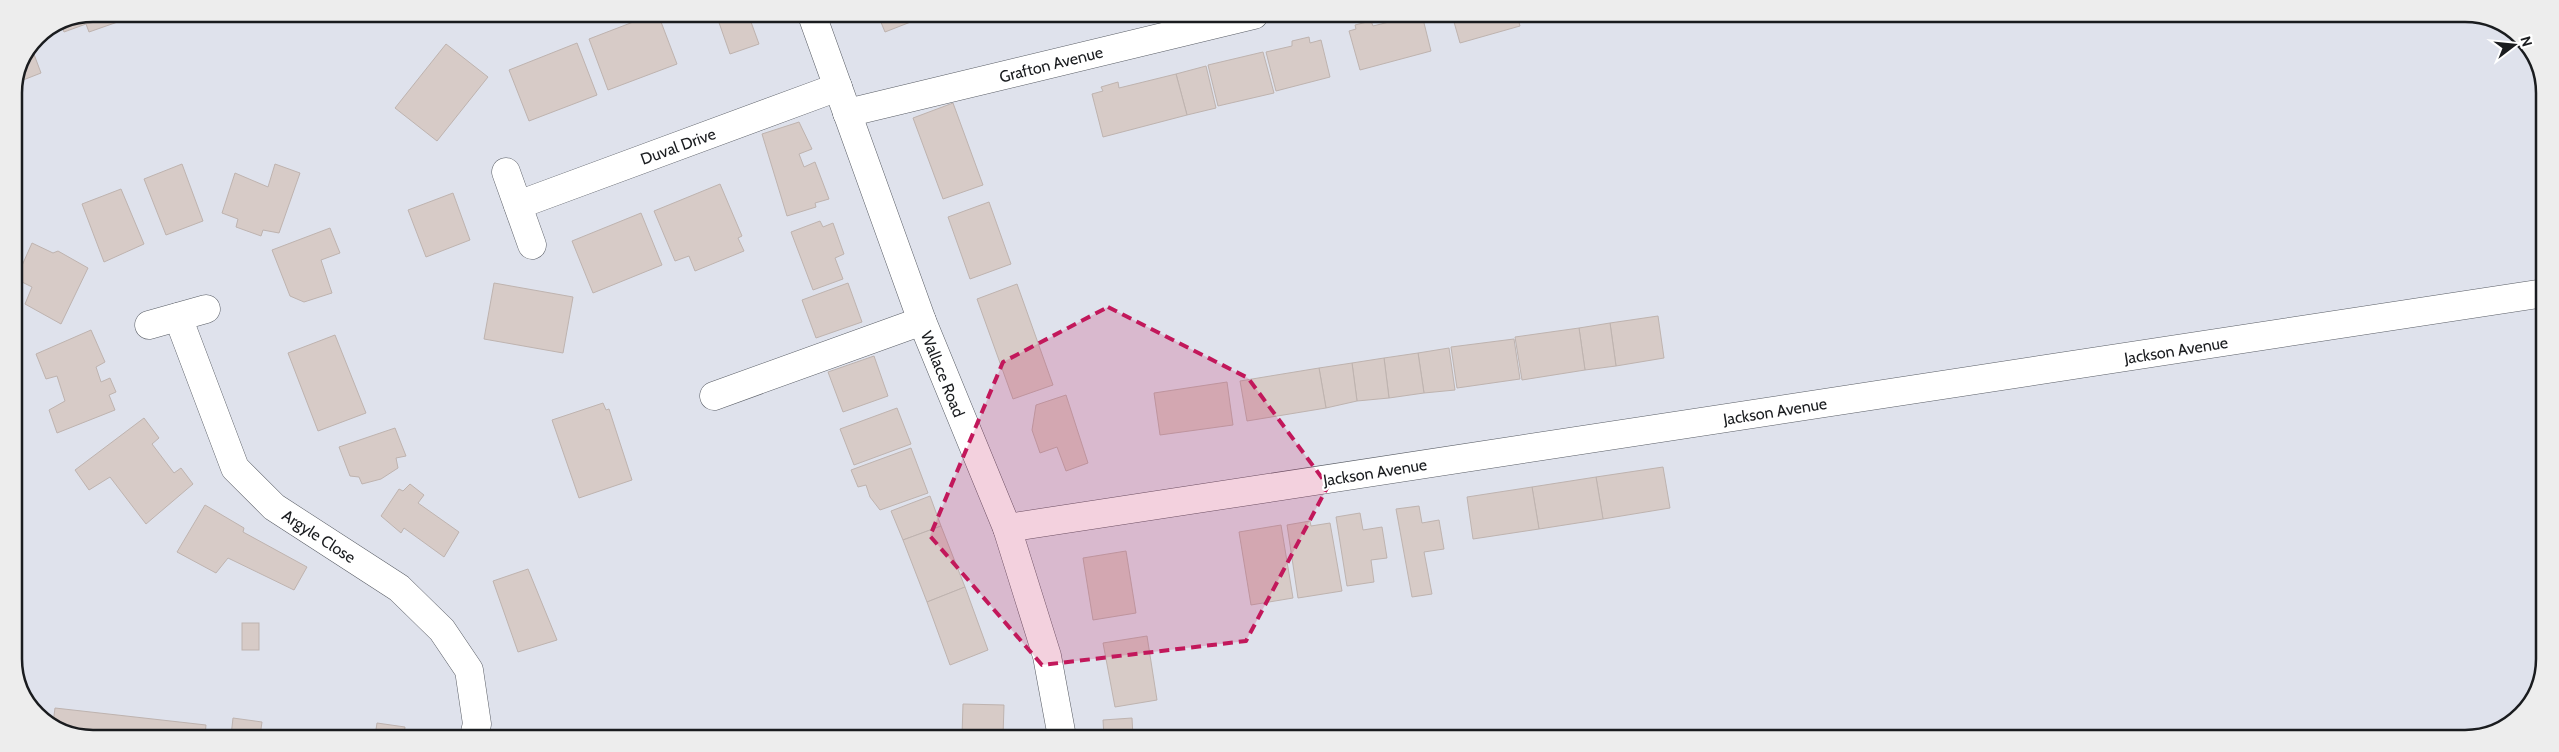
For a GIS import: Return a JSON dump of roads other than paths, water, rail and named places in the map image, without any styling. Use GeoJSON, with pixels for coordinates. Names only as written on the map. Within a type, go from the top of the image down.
{"type":"FeatureCollection","features":[{"type":"Feature","properties":{"kind":"street","name":"Wallace Road"},"geometry":{"type":"LineString","coordinates":[[814,22],[922,321],[1007,528],[1047,656],[1061,729]]}},
{"type":"Feature","properties":{"kind":"street","name":"Grafton Avenue"},"geometry":{"type":"LineString","coordinates":[[848,113],[1225,22]]}},
{"type":"Feature","properties":{"kind":"street","name":"Duval Drive"},"geometry":{"type":"LineString","coordinates":[[518,205],[838,88]]}},
{"type":"Feature","properties":{"kind":"street"},"geometry":{"type":"LineString","coordinates":[[506,172],[532,245]]}},
{"type":"Feature","properties":{"kind":"street","name":"Jackson Avenue"},"geometry":{"type":"LineString","coordinates":[[1007,528],[2536,295]]}},
{"type":"Feature","properties":{"kind":"street"},"geometry":{"type":"LineString","coordinates":[[149,325],[206,309]]}},
{"type":"Feature","properties":{"kind":"street","name":"Argyle Close"},"geometry":{"type":"LineString","coordinates":[[178,317],[235,468],[274,507],[399,588],[442,630],[468,670],[477,724],[476,729]]}},
{"type":"Feature","properties":{"kind":"street"},"geometry":{"type":"LineString","coordinates":[[714,396],[922,321]]}}]}
